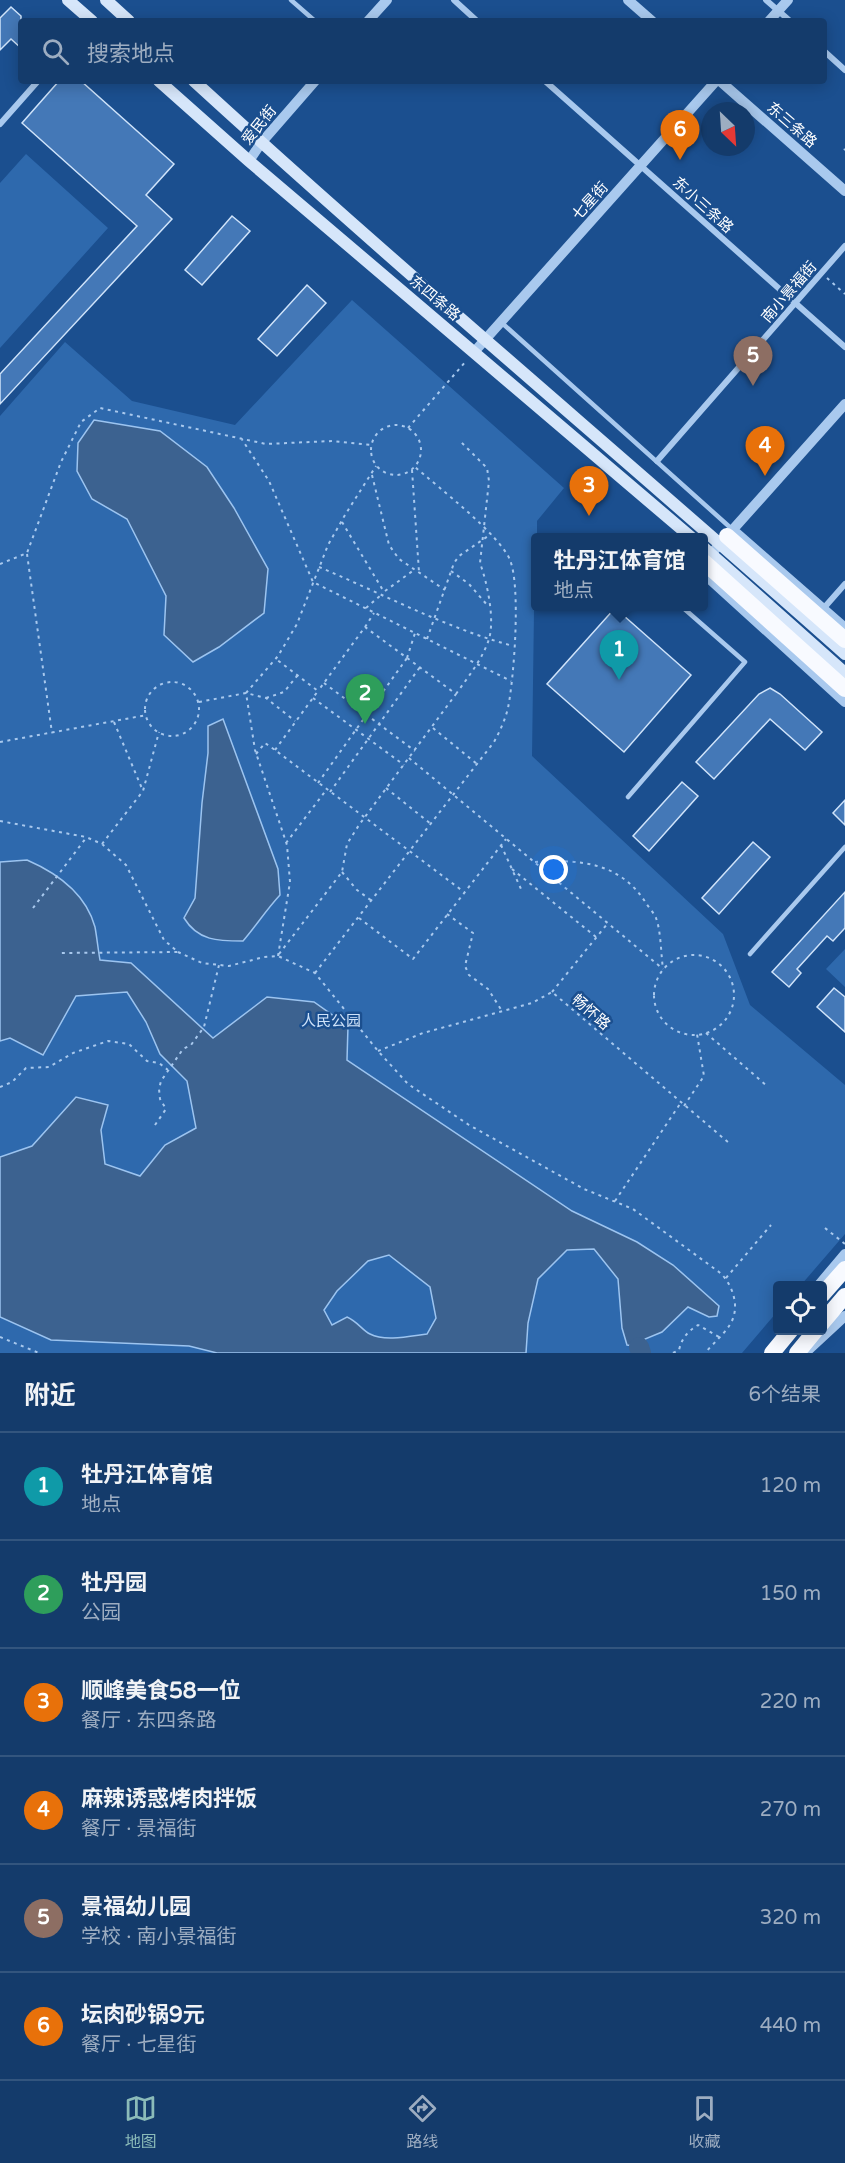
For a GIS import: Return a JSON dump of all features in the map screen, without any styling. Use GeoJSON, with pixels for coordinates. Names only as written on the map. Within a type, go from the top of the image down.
{"type":"FeatureCollection","features":[{"type":"Feature","properties":{"kind":"highway"},"geometry":{"type":"LineString","coordinates":[[727,536],[786,595],[845,640]]}},
{"type":"Feature","properties":{"kind":"highway"},"geometry":{"type":"LineString","coordinates":[[708,562],[771,613],[845,689]]}},
{"type":"Feature","properties":{"kind":"highway"},"geometry":{"type":"LineString","coordinates":[[827,1289],[845,1269]]}},
{"type":"Feature","properties":{"kind":"highway"},"geometry":{"type":"LineString","coordinates":[[827,1317],[845,1296]]}},
{"type":"Feature","properties":{"kind":"highway"},"geometry":{"type":"LineString","coordinates":[[771,1353],[787,1335]]}},
{"type":"Feature","properties":{"kind":"highway"},"geometry":{"type":"LineString","coordinates":[[797,1353],[812,1335]]}},
{"type":"Feature","properties":{"kind":"main road"},"geometry":{"type":"LineString","coordinates":[[68,0],[88,18]]}},
{"type":"Feature","properties":{"kind":"main road"},"geometry":{"type":"LineString","coordinates":[[106,0],[126,18]]}},
{"type":"Feature","properties":{"kind":"main road","name":"东四条路"},"geometry":{"type":"LineString","coordinates":[[162,84],[249,161],[687,533]]}},
{"type":"Feature","properties":{"kind":"main road"},"geometry":{"type":"LineString","coordinates":[[197,84],[486,341],[727,536]]}},
{"type":"Feature","properties":{"kind":"main road"},"geometry":{"type":"LineString","coordinates":[[786,595],[845,654]]}},
{"type":"Feature","properties":{"kind":"main road"},"geometry":{"type":"LineString","coordinates":[[771,613],[845,673]]}},
{"type":"Feature","properties":{"kind":"street"},"geometry":{"type":"LineString","coordinates":[[371,18],[387,0]]}},
{"type":"Feature","properties":{"kind":"street"},"geometry":{"type":"LineString","coordinates":[[454,0],[474,18]]}},
{"type":"Feature","properties":{"kind":"street"},"geometry":{"type":"LineString","coordinates":[[628,0],[649,18]]}},
{"type":"Feature","properties":{"kind":"street"},"geometry":{"type":"LineString","coordinates":[[766,0],[786,18]]}},
{"type":"Feature","properties":{"kind":"street"},"geometry":{"type":"LineString","coordinates":[[772,18],[788,0]]}},
{"type":"Feature","properties":{"kind":"street"},"geometry":{"type":"LineString","coordinates":[[827,54],[845,70]]}},
{"type":"Feature","properties":{"kind":"street"},"geometry":{"type":"LineString","coordinates":[[0,124],[35,84]]}},
{"type":"Feature","properties":{"kind":"street","name":"爱民街"},"geometry":{"type":"LineString","coordinates":[[249,161],[261,142],[312,84]]}},
{"type":"Feature","properties":{"kind":"street","name":"东小三条路"},"geometry":{"type":"LineString","coordinates":[[548,84],[845,347]]}},
{"type":"Feature","properties":{"kind":"street","name":"七星街"},"geometry":{"type":"LineString","coordinates":[[475,351],[715,84]]}},
{"type":"Feature","properties":{"kind":"street","name":"东三条路"},"geometry":{"type":"LineString","coordinates":[[721,84],[845,191]]}},
{"type":"Feature","properties":{"kind":"street","name":"南小景福街"},"geometry":{"type":"LineString","coordinates":[[657,461],[845,246]]}},
{"type":"Feature","properties":{"kind":"street"},"geometry":{"type":"LineString","coordinates":[[708,557],[845,404]]}},
{"type":"Feature","properties":{"kind":"street"},"geometry":{"type":"LineString","coordinates":[[727,536],[845,628]]}},
{"type":"Feature","properties":{"kind":"street"},"geometry":{"type":"LineString","coordinates":[[708,563],[845,702]]}},
{"type":"Feature","properties":{"kind":"street"},"geometry":{"type":"LineString","coordinates":[[823,609],[845,584]]}},
{"type":"Feature","properties":{"kind":"street"},"geometry":{"type":"LineString","coordinates":[[822,1281],[845,1254]]}},
{"type":"Feature","properties":{"kind":"street"},"geometry":{"type":"LineString","coordinates":[[805,1353],[845,1316]]}},
{"type":"Feature","properties":{"kind":"street"},"geometry":{"type":"LineString","coordinates":[[771,1353],[783,1335]]}},
{"type":"Feature","properties":{"kind":"lane"},"geometry":{"type":"LineString","coordinates":[[291,0],[312,18]]}},
{"type":"Feature","properties":{"kind":"lane"},"geometry":{"type":"LineString","coordinates":[[502,323],[657,461],[727,536]]}},
{"type":"Feature","properties":{"kind":"lane"},"geometry":{"type":"LineString","coordinates":[[628,797],[745,662],[687,611]]}},
{"type":"Feature","properties":{"kind":"lane"},"geometry":{"type":"LineString","coordinates":[[750,954],[845,848]]}},
{"type":"Feature","properties":{"kind":"path"},"geometry":{"type":"LineString","coordinates":[[821,273],[845,294]]}},
{"type":"Feature","properties":{"kind":"path"},"geometry":{"type":"LineString","coordinates":[[408,428],[475,351]]}},
{"type":"Feature","properties":{"kind":"path"},"geometry":{"type":"LineString","coordinates":[[52,733],[27,553],[61,462],[81,422],[100,408],[266,444],[332,441],[371,445]]}},
{"type":"Feature","properties":{"kind":"path"},"geometry":{"type":"LineString","coordinates":[[391,425],[408,428],[419,440],[421,456],[412,470],[396,476],[387,474],[376,466],[371,456],[371,445],[377,433],[384,428],[391,425]]}},
{"type":"Feature","properties":{"kind":"path"},"geometry":{"type":"LineString","coordinates":[[241,438],[269,482],[313,582],[511,681]]}},
{"type":"Feature","properties":{"kind":"path"},"geometry":{"type":"LineString","coordinates":[[278,956],[342,872],[347,844],[477,664],[489,639],[491,618],[485,575],[480,563],[489,481],[487,468],[461,442]]}},
{"type":"Feature","properties":{"kind":"path"},"geometry":{"type":"LineString","coordinates":[[246,693],[276,659],[297,624],[318,567],[341,521],[376,466]]}},
{"type":"Feature","properties":{"kind":"path"},"geometry":{"type":"LineString","coordinates":[[315,973],[494,742],[502,728],[508,707],[514,646],[514,577],[510,560],[491,534],[415,467]]}},
{"type":"Feature","properties":{"kind":"path"},"geometry":{"type":"LineString","coordinates":[[412,470],[419,574]]}},
{"type":"Feature","properties":{"kind":"path"},"geometry":{"type":"LineString","coordinates":[[371,474],[389,545],[399,559],[445,590]]}},
{"type":"Feature","properties":{"kind":"path"},"geometry":{"type":"LineString","coordinates":[[341,521],[384,592]]}},
{"type":"Feature","properties":{"kind":"path"},"geometry":{"type":"LineString","coordinates":[[427,639],[451,571],[459,556],[491,534]]}},
{"type":"Feature","properties":{"kind":"path"},"geometry":{"type":"LineString","coordinates":[[0,564],[27,553]]}},
{"type":"Feature","properties":{"kind":"path"},"geometry":{"type":"LineString","coordinates":[[318,567],[435,618],[514,646]]}},
{"type":"Feature","properties":{"kind":"path"},"geometry":{"type":"LineString","coordinates":[[366,608],[414,570]]}},
{"type":"Feature","properties":{"kind":"path"},"geometry":{"type":"LineString","coordinates":[[451,571],[469,584],[489,607]]}},
{"type":"Feature","properties":{"kind":"path"},"geometry":{"type":"LineString","coordinates":[[275,750],[374,612]]}},
{"type":"Feature","properties":{"kind":"path"},"geometry":{"type":"LineString","coordinates":[[365,627],[456,694]]}},
{"type":"Feature","properties":{"kind":"path"},"geometry":{"type":"LineString","coordinates":[[318,783],[407,658],[415,633]]}},
{"type":"Feature","properties":{"kind":"path"},"geometry":{"type":"LineString","coordinates":[[276,659],[318,691]]}},
{"type":"Feature","properties":{"kind":"path"},"geometry":{"type":"LineString","coordinates":[[330,792],[420,667]]}},
{"type":"Feature","properties":{"kind":"path"},"geometry":{"type":"LineString","coordinates":[[266,698],[284,692],[297,676]]}},
{"type":"Feature","properties":{"kind":"path"},"geometry":{"type":"LineString","coordinates":[[164,683],[182,684],[195,694],[199,702],[197,720],[192,728],[176,736],[159,732],[152,727],[147,715],[146,702],[150,694],[164,683]]}},
{"type":"Feature","properties":{"kind":"path"},"geometry":{"type":"LineString","coordinates":[[324,684],[415,751]]}},
{"type":"Feature","properties":{"kind":"path"},"geometry":{"type":"LineString","coordinates":[[246,693],[256,754],[286,843],[290,882],[278,956]]}},
{"type":"Feature","properties":{"kind":"path"},"geometry":{"type":"LineString","coordinates":[[199,702],[246,693],[266,698],[296,721]]}},
{"type":"Feature","properties":{"kind":"path"},"geometry":{"type":"LineString","coordinates":[[313,698],[404,765]]}},
{"type":"Feature","properties":{"kind":"path"},"geometry":{"type":"LineString","coordinates":[[0,742],[147,715]]}},
{"type":"Feature","properties":{"kind":"path"},"geometry":{"type":"LineString","coordinates":[[114,721],[142,791]]}},
{"type":"Feature","properties":{"kind":"path"},"geometry":{"type":"LineString","coordinates":[[432,727],[477,764]]}},
{"type":"Feature","properties":{"kind":"path"},"geometry":{"type":"LineString","coordinates":[[102,844],[142,791],[159,732]]}},
{"type":"Feature","properties":{"kind":"path"},"geometry":{"type":"LineString","coordinates":[[256,754],[265,743],[465,892]]}},
{"type":"Feature","properties":{"kind":"path"},"geometry":{"type":"LineString","coordinates":[[409,758],[663,969]]}},
{"type":"Feature","properties":{"kind":"path"},"geometry":{"type":"LineString","coordinates":[[386,788],[431,824]]}},
{"type":"Feature","properties":{"kind":"path"},"geometry":{"type":"LineString","coordinates":[[286,843],[327,789]]}},
{"type":"Feature","properties":{"kind":"path"},"geometry":{"type":"LineString","coordinates":[[0,821],[86,837],[102,844],[126,865],[164,940],[178,952],[202,963],[229,966],[264,957],[278,956],[315,973],[378,1051],[408,1084],[470,1125],[584,1189],[633,1209],[726,1278],[733,1293],[735,1314],[705,1353]]}},
{"type":"Feature","properties":{"kind":"path"},"geometry":{"type":"LineString","coordinates":[[33,908],[86,837]]}},
{"type":"Feature","properties":{"kind":"path"},"geometry":{"type":"LineString","coordinates":[[359,917],[413,959],[506,839]]}},
{"type":"Feature","properties":{"kind":"path"},"geometry":{"type":"LineString","coordinates":[[501,845],[521,889]]}},
{"type":"Feature","properties":{"kind":"path"},"geometry":{"type":"LineString","coordinates":[[534,862],[587,863],[618,873],[639,892],[656,919],[663,969]]}},
{"type":"Feature","properties":{"kind":"path"},"geometry":{"type":"LineString","coordinates":[[512,869],[596,937]]}},
{"type":"Feature","properties":{"kind":"path"},"geometry":{"type":"LineString","coordinates":[[342,872],[357,890],[372,901]]}},
{"type":"Feature","properties":{"kind":"path"},"geometry":{"type":"LineString","coordinates":[[447,914],[473,933],[465,966],[469,975],[488,989],[502,1011]]}},
{"type":"Feature","properties":{"kind":"path"},"geometry":{"type":"LineString","coordinates":[[552,992],[608,923]]}},
{"type":"Feature","properties":{"kind":"path"},"geometry":{"type":"LineString","coordinates":[[58,953],[178,952]]}},
{"type":"Feature","properties":{"kind":"path"},"geometry":{"type":"LineString","coordinates":[[688,955],[702,955],[714,960],[724,968],[731,979],[734,992],[733,1005],[727,1017],[718,1027],[706,1033],[679,1032],[667,1025],[658,1015],[653,989],[657,976],[663,969],[676,958],[688,955]]}},
{"type":"Feature","properties":{"kind":"path"},"geometry":{"type":"LineString","coordinates":[[155,1125],[166,1109],[160,1099],[159,1089],[168,1070],[183,1048],[191,1045],[204,1027],[219,965]]}},
{"type":"Feature","properties":{"kind":"path","name":"畅怀路"},"geometry":{"type":"LineString","coordinates":[[378,1051],[423,1034],[532,1003],[552,992],[729,1143]]}},
{"type":"Feature","properties":{"kind":"path"},"geometry":{"type":"LineString","coordinates":[[706,1033],[767,1086]]}},
{"type":"Feature","properties":{"kind":"path"},"geometry":{"type":"LineString","coordinates":[[615,1201],[704,1076],[697,1034]]}},
{"type":"Feature","properties":{"kind":"path"},"geometry":{"type":"LineString","coordinates":[[0,1087],[12,1082],[26,1068],[49,1067],[73,1053],[108,1041],[129,1044],[147,1061],[159,1063],[168,1070]]}},
{"type":"Feature","properties":{"kind":"path"},"geometry":{"type":"LineString","coordinates":[[726,1278],[771,1225]]}},
{"type":"Feature","properties":{"kind":"path"},"geometry":{"type":"LineString","coordinates":[[825,1228],[845,1244]]}},
{"type":"Feature","properties":{"kind":"path"},"geometry":{"type":"LineString","coordinates":[[673,1353],[679,1350],[682,1339],[688,1332],[698,1325],[719,1337]]}},
{"type":"Feature","properties":{"kind":"path"},"geometry":{"type":"LineString","coordinates":[[0,1337],[39,1353]]}},
{"type":"Feature","properties":{"kind":"green space"},"geometry":{"type":"Polygon","coordinates":[[[26,154],[108,228],[0,348],[0,183],[26,154]]]}},
{"type":"Feature","properties":{"kind":"green space","name":"人民公园"},"geometry":{"type":"Polygon","coordinates":[[[352,300],[564,488],[537,521],[537,533],[531,533],[531,611],[534,611],[532,756],[723,934],[750,1005],[845,1085],[845,1234],[804,1281],[773,1281],[773,1317],[742,1353],[0,1353],[0,416],[65,342],[132,401],[235,425],[352,300]]]}},
{"type":"Feature","properties":{"kind":"green space"},"geometry":{"type":"Polygon","coordinates":[[[845,949],[845,987],[826,969],[845,949]]]}},
{"type":"Feature","properties":{"kind":"shaded area"},"geometry":{"type":"Polygon","coordinates":[[[94,420],[160,431],[207,467],[234,508],[268,569],[264,613],[219,647],[193,662],[164,635],[166,596],[127,519],[92,499],[77,471],[78,443],[94,420]]]}},
{"type":"Feature","properties":{"kind":"shaded area"},"geometry":{"type":"Polygon","coordinates":[[[223,719],[278,869],[280,895],[243,941],[209,938],[196,931],[184,918],[195,898],[208,753],[208,726],[223,719]]]}},
{"type":"Feature","properties":{"kind":"shaded area"},"geometry":{"type":"Polygon","coordinates":[[[27,860],[49,871],[69,886],[85,904],[91,915],[100,960],[131,963],[213,1038],[267,997],[314,1002],[348,1026],[347,1060],[572,1211],[637,1242],[673,1265],[719,1306],[717,1316],[709,1317],[688,1307],[662,1332],[645,1339],[642,1347],[627,1345],[622,1328],[618,1279],[594,1249],[567,1250],[538,1279],[528,1323],[526,1353],[217,1353],[189,1346],[51,1340],[0,1317],[0,1157],[32,1146],[76,1097],[108,1105],[101,1130],[105,1164],[140,1176],[165,1145],[196,1128],[187,1081],[160,1054],[146,1022],[127,992],[76,996],[43,1055],[10,1038],[0,1041],[0,862],[27,860]],[[389,1255],[368,1261],[337,1291],[324,1310],[332,1325],[347,1317],[367,1332],[383,1338],[427,1334],[436,1318],[430,1287],[389,1255]]]}},
{"type":"Feature","properties":{"kind":"building"},"geometry":{"type":"Polygon","coordinates":[[[11,7],[21,16],[18,18],[18,45],[11,39],[0,50],[0,18],[11,7]]]}},
{"type":"Feature","properties":{"kind":"building"},"geometry":{"type":"Polygon","coordinates":[[[56,84],[84,84],[174,164],[146,195],[172,219],[0,404],[0,374],[137,226],[22,123],[56,84]]]}},
{"type":"Feature","properties":{"kind":"building"},"geometry":{"type":"Polygon","coordinates":[[[232,216],[250,231],[202,285],[185,270],[232,216]]]}},
{"type":"Feature","properties":{"kind":"building"},"geometry":{"type":"Polygon","coordinates":[[[307,285],[326,303],[277,356],[258,339],[307,285]]]}},
{"type":"Feature","properties":{"kind":"building"},"geometry":{"type":"Polygon","coordinates":[[[612,611],[618,611],[691,675],[624,752],[547,684],[612,611]]]}},
{"type":"Feature","properties":{"kind":"building"},"geometry":{"type":"Polygon","coordinates":[[[770,688],[780,694],[822,732],[805,750],[770,719],[714,779],[696,762],[759,694],[770,688]]]}},
{"type":"Feature","properties":{"kind":"building"},"geometry":{"type":"Polygon","coordinates":[[[682,782],[698,796],[649,851],[633,836],[682,782]]]}},
{"type":"Feature","properties":{"kind":"building"},"geometry":{"type":"Polygon","coordinates":[[[845,800],[845,825],[833,813],[845,800]]]}},
{"type":"Feature","properties":{"kind":"building"},"geometry":{"type":"Polygon","coordinates":[[[753,842],[770,857],[719,914],[702,898],[753,842]]]}},
{"type":"Feature","properties":{"kind":"building"},"geometry":{"type":"Polygon","coordinates":[[[845,892],[845,928],[833,941],[827,936],[797,969],[801,973],[789,987],[772,972],[845,892]]]}},
{"type":"Feature","properties":{"kind":"building"},"geometry":{"type":"Polygon","coordinates":[[[834,988],[845,997],[845,1032],[817,1007],[834,988]]]}},
{"type":"Feature","properties":{"kind":"waterway"},"geometry":{"type":"LineString","coordinates":[[639,1347],[641,1353]]}},
{"type":"Feature","properties":{"kind":"place","name":"坛肉砂锅9元"},"geometry":{"type":"Point","coordinates":[680,160]}},
{"type":"Feature","properties":{"kind":"place","name":"景福幼儿园"},"geometry":{"type":"Point","coordinates":[753,386]}},
{"type":"Feature","properties":{"kind":"place","name":"麻辣诱惑烤肉拌饭"},"geometry":{"type":"Point","coordinates":[765,476]}},
{"type":"Feature","properties":{"kind":"place","name":"顺峰美食58一位"},"geometry":{"type":"Point","coordinates":[589,516]}},
{"type":"Feature","properties":{"kind":"place","name":"牡丹江体育馆"},"geometry":{"type":"Point","coordinates":[619,680]}},
{"type":"Feature","properties":{"kind":"place","name":"牡丹园"},"geometry":{"type":"Point","coordinates":[365,724]}}]}
